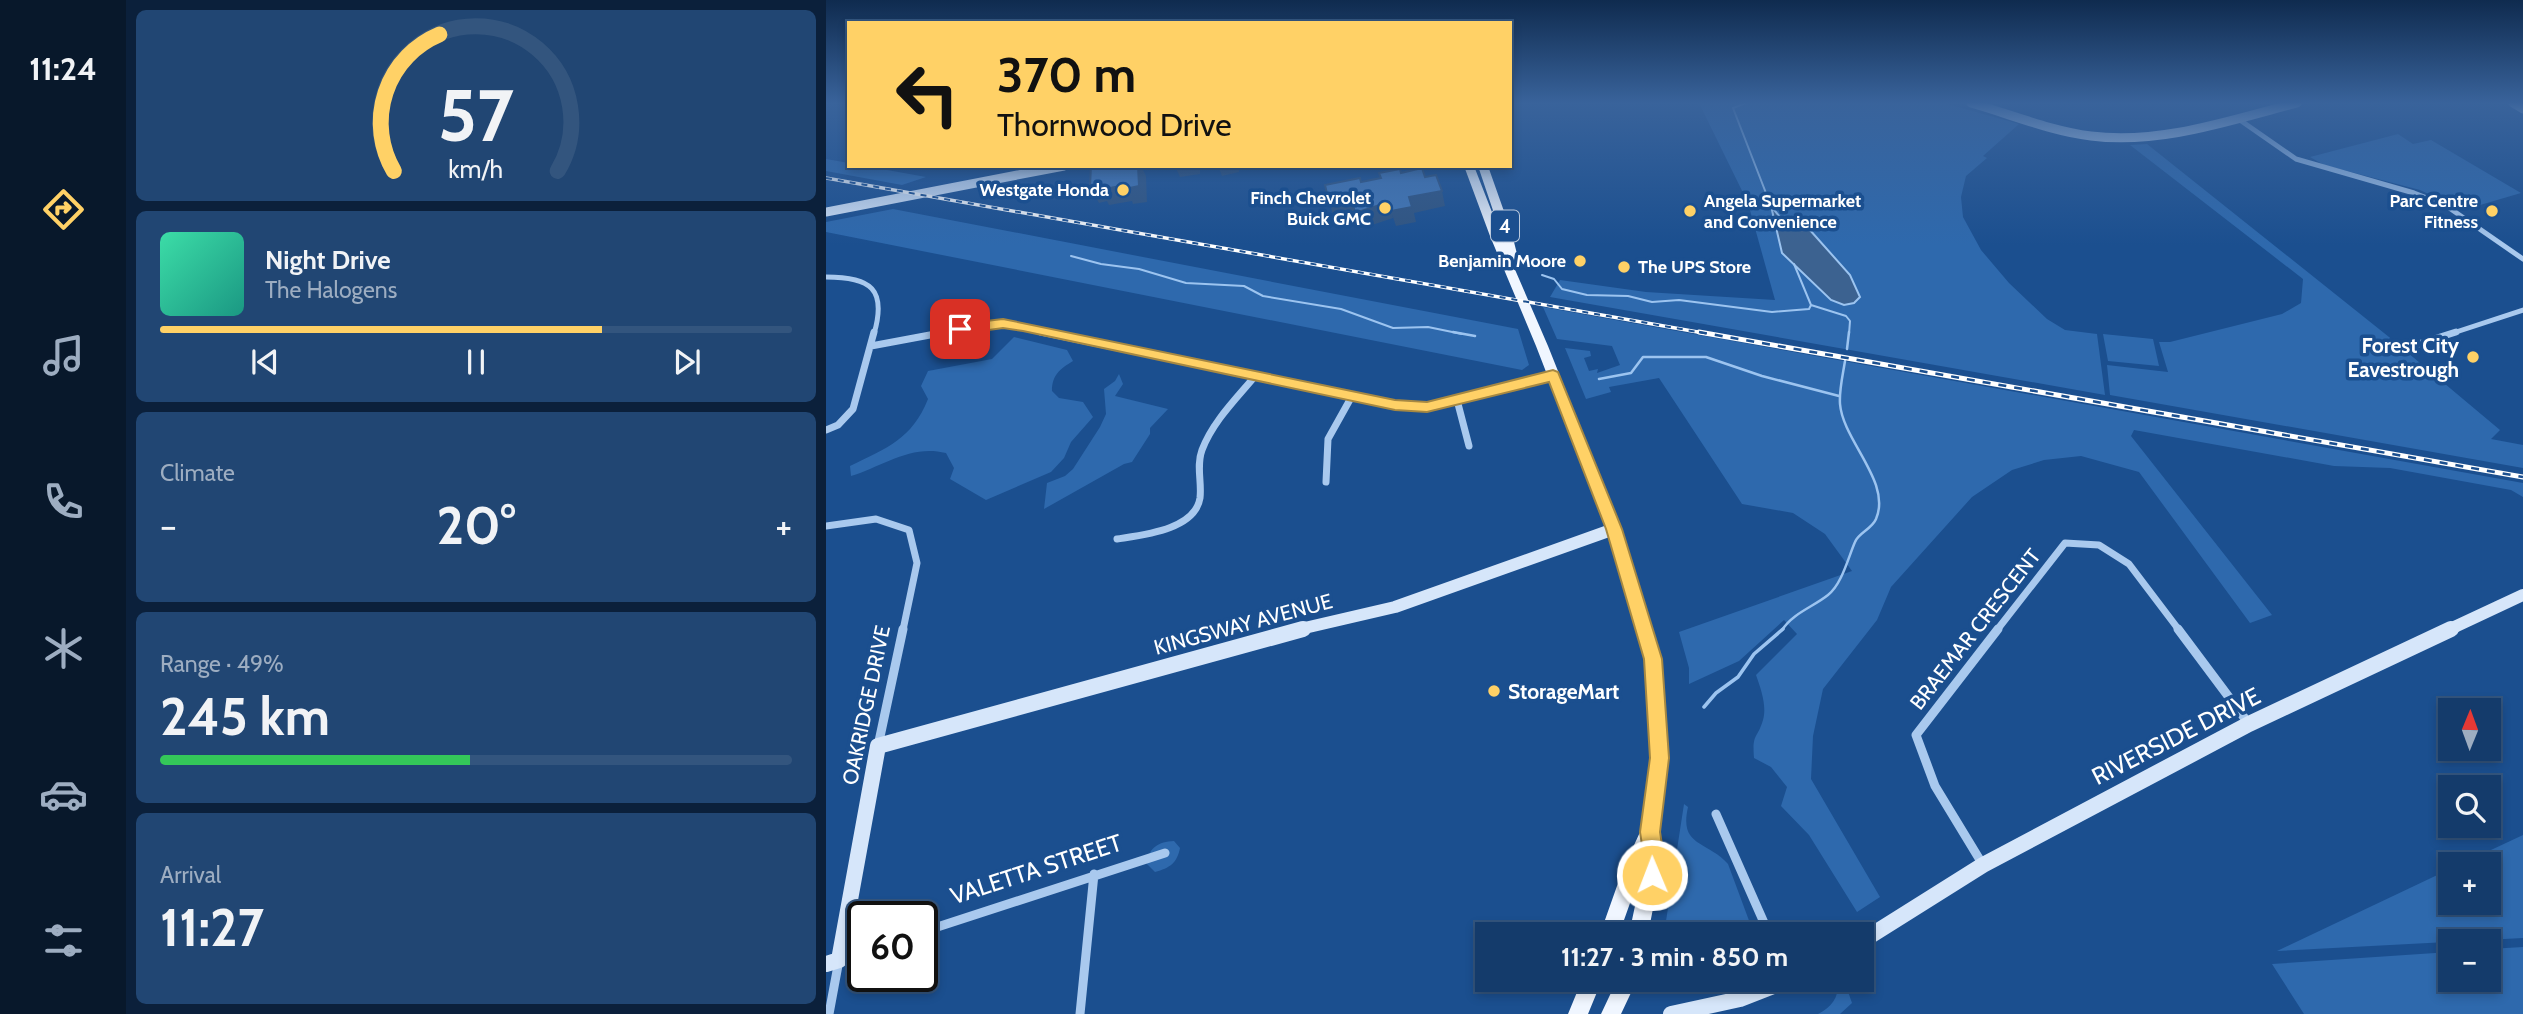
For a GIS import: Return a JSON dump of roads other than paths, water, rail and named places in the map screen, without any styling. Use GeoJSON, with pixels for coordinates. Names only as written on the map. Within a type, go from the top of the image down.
{"type":"FeatureCollection","features":[{"type":"Feature","properties":{"kind":"main road","name":"4"},"geometry":{"type":"LineString","coordinates":[[1470,168],[1614,529],[1653,659],[1660,758],[1650,832],[1654,858],[1641,922]]}},
{"type":"Feature","properties":{"kind":"main road","name":"4"},"geometry":{"type":"LineString","coordinates":[[1484,168],[1507,234],[1518,288]]}},
{"type":"Feature","properties":{"kind":"main road","name":"4"},"geometry":{"type":"LineString","coordinates":[[1615,922],[1626,892],[1634,858],[1650,832]]}},
{"type":"Feature","properties":{"kind":"main road"},"geometry":{"type":"LineString","coordinates":[[1578,1014],[1587,992]]}},
{"type":"Feature","properties":{"kind":"main road"},"geometry":{"type":"LineString","coordinates":[[1611,1014],[1621,992]]}},
{"type":"Feature","properties":{"kind":"main road"},"geometry":{"type":"LineString","coordinates":[[1671,1014],[1740,999],[1758,992]]}},
{"type":"Feature","properties":{"kind":"street"},"geometry":{"type":"LineString","coordinates":[[2284,150],[2296,159],[2321,169],[2414,193],[2445,205],[2523,259]]}},
{"type":"Feature","properties":{"kind":"street"},"geometry":{"type":"LineString","coordinates":[[828,211],[1006,174],[1050,168]]}},
{"type":"Feature","properties":{"kind":"street"},"geometry":{"type":"LineString","coordinates":[[826,277],[850,278],[864,282],[875,289],[881,298],[880,312],[853,409],[838,425],[826,430]]}},
{"type":"Feature","properties":{"kind":"street"},"geometry":{"type":"LineString","coordinates":[[2412,346],[2523,310]]}},
{"type":"Feature","properties":{"kind":"street"},"geometry":{"type":"LineString","coordinates":[[871,346],[982,325],[1003,324],[1395,405],[1427,407],[1553,375]]}},
{"type":"Feature","properties":{"kind":"street"},"geometry":{"type":"LineString","coordinates":[[1117,539],[1154,532],[1192,514],[1200,502],[1198,470],[1202,450],[1213,430],[1256,375]]}},
{"type":"Feature","properties":{"kind":"street"},"geometry":{"type":"LineString","coordinates":[[1326,482],[1328,439],[1352,396]]}},
{"type":"Feature","properties":{"kind":"street"},"geometry":{"type":"LineString","coordinates":[[1457,400],[1469,446]]}},
{"type":"Feature","properties":{"kind":"street","name":"OAKRIDGE DRIVE"},"geometry":{"type":"LineString","coordinates":[[826,526],[876,519],[909,530],[917,564],[833,962],[829,1014]]}},
{"type":"Feature","properties":{"kind":"street","name":"KINGSWAY AVENUE"},"geometry":{"type":"LineString","coordinates":[[878,746],[1251,641],[1395,607],[1614,529]]}},
{"type":"Feature","properties":{"kind":"street","name":"BRAEMAR CRESCENT"},"geometry":{"type":"LineString","coordinates":[[1983,866],[1929,774],[1916,734],[2065,543],[2099,545],[2129,564],[2249,724]]}},
{"type":"Feature","properties":{"kind":"street","name":"RIVERSIDE DRIVE"},"geometry":{"type":"LineString","coordinates":[[1874,934],[1983,866],[2249,724],[2523,595]]}},
{"type":"Feature","properties":{"kind":"street"},"geometry":{"type":"LineString","coordinates":[[1716,814],[1764,922]]}},
{"type":"Feature","properties":{"kind":"street","name":"VALETTA STREET"},"geometry":{"type":"LineString","coordinates":[[938,927],[1165,853]]}},
{"type":"Feature","properties":{"kind":"street"},"geometry":{"type":"LineString","coordinates":[[1080,1014],[1094,874]]}},
{"type":"Feature","properties":{"kind":"waterway"},"geometry":{"type":"LineString","coordinates":[[1749,150],[1771,206]]}},
{"type":"Feature","properties":{"kind":"waterway"},"geometry":{"type":"LineString","coordinates":[[1071,256],[1101,264],[1139,269],[1186,283],[1244,286],[1263,296],[1341,309],[1393,328],[1428,327],[1462,334]]}},
{"type":"Feature","properties":{"kind":"waterway"},"geometry":{"type":"LineString","coordinates":[[1794,264],[1811,305]]}},
{"type":"Feature","properties":{"kind":"waterway"},"geometry":{"type":"LineString","coordinates":[[1542,275],[1554,279],[1562,289],[1587,295],[1628,296],[1652,302],[1679,300],[1772,312],[1809,309],[1811,305]]}},
{"type":"Feature","properties":{"kind":"waterway"},"geometry":{"type":"LineString","coordinates":[[1811,305],[1846,316],[1850,321],[1849,334]]}},
{"type":"Feature","properties":{"kind":"waterway"},"geometry":{"type":"LineString","coordinates":[[1453,332],[1475,336]]}},
{"type":"Feature","properties":{"kind":"waterway"},"geometry":{"type":"LineString","coordinates":[[1847,349],[1849,332]]}},
{"type":"Feature","properties":{"kind":"waterway"},"geometry":{"type":"LineString","coordinates":[[1599,379],[1631,373],[1643,357],[1706,357],[1762,376],[1839,396]]}},
{"type":"Feature","properties":{"kind":"waterway"},"geometry":{"type":"LineString","coordinates":[[1782,630],[1792,619],[1833,590],[1841,578],[1857,539],[1876,519],[1878,491],[1849,432],[1840,404],[1845,361]]}},
{"type":"Feature","properties":{"kind":"waterway"},"geometry":{"type":"LineString","coordinates":[[1704,707],[1716,693],[1738,677],[1754,654],[1782,630]]}},
{"type":"Feature","properties":{"kind":"railway"},"geometry":{"type":"LineString","coordinates":[[826,178],[1709,334]]}},
{"type":"Feature","properties":{"kind":"railway"},"geometry":{"type":"LineString","coordinates":[[1699,332],[2523,477]]}},
{"type":"Feature","properties":{"kind":"place","name":"Westgate Honda"},"geometry":{"type":"Point","coordinates":[1123,190]}},
{"type":"Feature","properties":{"kind":"place","name":"Finch Chevrolet Buick GMC"},"geometry":{"type":"Point","coordinates":[1385,208]}},
{"type":"Feature","properties":{"kind":"place","name":"Angela Supermarket and Convenience"},"geometry":{"type":"Point","coordinates":[1690,211]}},
{"type":"Feature","properties":{"kind":"place","name":"Parc Centre Fitness"},"geometry":{"type":"Point","coordinates":[2492,211]}},
{"type":"Feature","properties":{"kind":"place","name":"Benjamin Moore"},"geometry":{"type":"Point","coordinates":[1580,261]}},
{"type":"Feature","properties":{"kind":"place","name":"The UPS Store"},"geometry":{"type":"Point","coordinates":[1624,267]}},
{"type":"Feature","properties":{"kind":"place","name":"Forest City Eavestrough"},"geometry":{"type":"Point","coordinates":[2473,357]}},
{"type":"Feature","properties":{"kind":"place","name":"StorageMart"},"geometry":{"type":"Point","coordinates":[1494,691]}}]}
